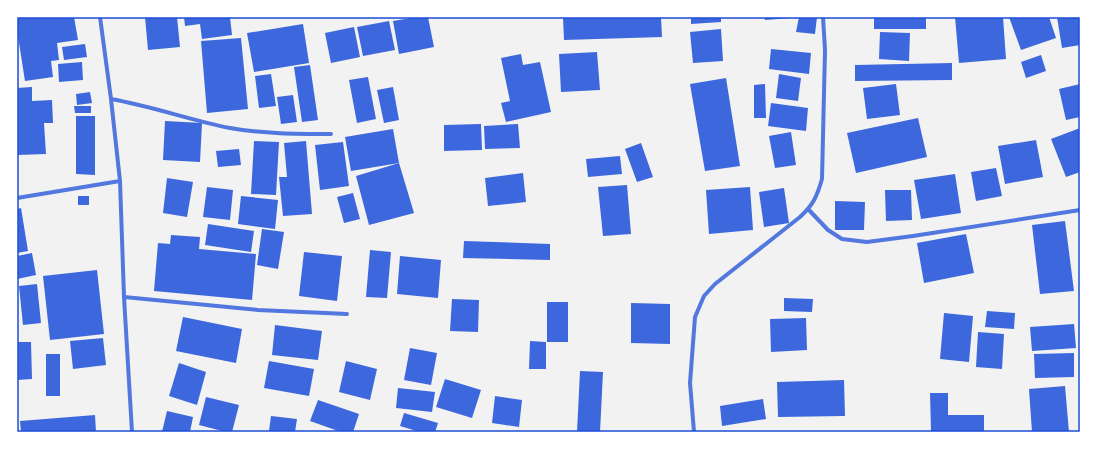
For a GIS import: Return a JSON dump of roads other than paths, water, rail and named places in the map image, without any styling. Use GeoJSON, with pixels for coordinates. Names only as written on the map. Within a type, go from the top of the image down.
{"type":"FeatureCollection","features":[{"type":"Feature","properties":{"kind":"street"},"geometry":{"type":"LineString","coordinates":[[100,17],[120,181],[124,297],[132,432]]}},
{"type":"Feature","properties":{"kind":"street"},"geometry":{"type":"LineString","coordinates":[[694,432],[690,383],[695,317],[704,296],[715,284],[790,226],[808,209],[817,197],[822,179],[825,50],[823,17]]}},
{"type":"Feature","properties":{"kind":"street"},"geometry":{"type":"LineString","coordinates":[[111,98],[230,128],[282,134],[331,134]]}},
{"type":"Feature","properties":{"kind":"street"},"geometry":{"type":"LineString","coordinates":[[17,198],[120,181]]}},
{"type":"Feature","properties":{"kind":"street"},"geometry":{"type":"LineString","coordinates":[[808,209],[828,230],[842,239],[867,242],[1080,210]]}},
{"type":"Feature","properties":{"kind":"street"},"geometry":{"type":"LineString","coordinates":[[124,297],[258,310],[347,314]]}}]}
